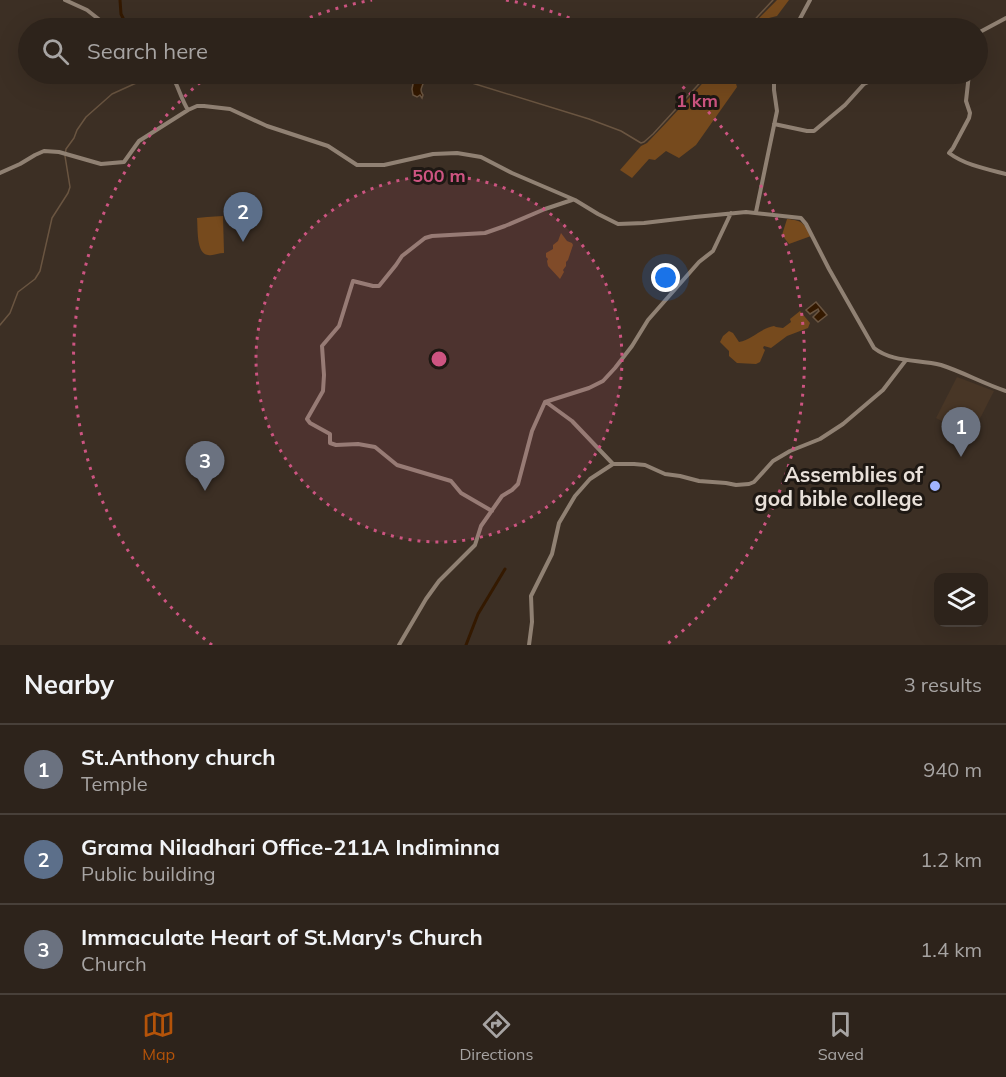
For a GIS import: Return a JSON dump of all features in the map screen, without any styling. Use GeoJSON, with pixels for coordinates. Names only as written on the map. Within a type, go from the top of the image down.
{"type":"FeatureCollection","features":[{"type":"Feature","properties":{"kind":"street"},"geometry":{"type":"LineString","coordinates":[[65,0],[87,10],[97,18]]}},
{"type":"Feature","properties":{"kind":"street"},"geometry":{"type":"LineString","coordinates":[[800,18],[810,0]]}},
{"type":"Feature","properties":{"kind":"street"},"geometry":{"type":"LineString","coordinates":[[988,28],[1006,18]]}},
{"type":"Feature","properties":{"kind":"street"},"geometry":{"type":"LineString","coordinates":[[177,84],[188,110]]}},
{"type":"Feature","properties":{"kind":"street"},"geometry":{"type":"LineString","coordinates":[[756,212],[777,111],[774,84]]}},
{"type":"Feature","properties":{"kind":"street"},"geometry":{"type":"LineString","coordinates":[[774,124],[814,131],[845,105],[864,84]]}},
{"type":"Feature","properties":{"kind":"street"},"geometry":{"type":"LineString","coordinates":[[968,84],[966,101],[970,113],[969,118],[949,153],[978,167],[1006,174]]}},
{"type":"Feature","properties":{"kind":"street"},"geometry":{"type":"LineString","coordinates":[[0,173],[44,151],[59,152],[101,164],[123,162],[139,141],[188,110],[196,106],[204,106],[231,109],[267,126],[328,146],[357,165],[384,165],[433,154],[457,153],[481,157],[573,199],[618,224],[756,212],[797,217],[803,220],[810,230],[874,348],[884,354],[906,360],[941,365],[1006,391]]}},
{"type":"Feature","properties":{"kind":"street"},"geometry":{"type":"LineString","coordinates":[[492,511],[461,493],[451,481],[397,465],[375,447],[358,444],[332,444],[330,435],[307,419],[323,391],[321,348],[339,326],[353,281],[379,286],[402,255],[420,240],[432,236],[490,231],[573,199]]}},
{"type":"Feature","properties":{"kind":"street"},"geometry":{"type":"LineString","coordinates":[[399,645],[426,599],[475,545],[481,526],[502,496],[514,488],[519,481],[532,431],[545,402],[589,388],[603,381],[632,346],[653,314],[699,262],[714,251],[732,213]]}},
{"type":"Feature","properties":{"kind":"street"},"geometry":{"type":"LineString","coordinates":[[529,645],[532,622],[531,596],[552,554],[559,523],[575,496],[590,479],[613,464],[634,464],[645,465],[665,474],[699,482],[749,484],[754,482],[773,461],[790,451],[820,439],[843,424],[883,390],[906,360]]}},
{"type":"Feature","properties":{"kind":"street"},"geometry":{"type":"LineString","coordinates":[[545,402],[572,421],[613,464]]}},
{"type":"Feature","properties":{"kind":"shaded area"},"geometry":{"type":"Polygon","coordinates":[[[777,0],[789,0],[777,16],[759,18],[777,0]]]}},
{"type":"Feature","properties":{"kind":"shaded area"},"geometry":{"type":"Polygon","coordinates":[[[413,84],[423,84],[422,98],[420,95],[417,97],[413,95],[413,84]]]}},
{"type":"Feature","properties":{"kind":"shaded area"},"geometry":{"type":"Polygon","coordinates":[[[702,84],[736,84],[737,87],[696,145],[679,158],[666,151],[655,160],[649,159],[632,178],[620,170],[641,146],[647,143],[702,84]]]}},
{"type":"Feature","properties":{"kind":"shaded area"},"geometry":{"type":"Polygon","coordinates":[[[223,216],[224,253],[204,254],[198,240],[197,218],[223,216]]]}},
{"type":"Feature","properties":{"kind":"shaded area"},"geometry":{"type":"Polygon","coordinates":[[[787,219],[802,223],[811,236],[789,244],[782,235],[787,219]]]}},
{"type":"Feature","properties":{"kind":"shaded area"},"geometry":{"type":"Polygon","coordinates":[[[561,233],[573,245],[560,279],[548,266],[546,253],[553,249],[561,233]]]}},
{"type":"Feature","properties":{"kind":"shaded area"},"geometry":{"type":"Polygon","coordinates":[[[816,302],[827,315],[818,322],[813,317],[819,311],[818,309],[810,314],[806,310],[816,302]]]}},
{"type":"Feature","properties":{"kind":"shaded area"},"geometry":{"type":"Polygon","coordinates":[[[800,311],[810,323],[808,328],[787,336],[771,348],[764,346],[765,350],[760,362],[756,364],[737,363],[729,356],[729,351],[720,342],[729,331],[739,342],[769,327],[783,328],[800,311]]]}},
{"type":"Feature","properties":{"kind":"shaded area"},"geometry":{"type":"Polygon","coordinates":[[[957,377],[994,391],[971,436],[936,418],[957,377]]]}},
{"type":"Feature","properties":{"kind":"waterway"},"geometry":{"type":"LineString","coordinates":[[120,0],[123,18]]}},
{"type":"Feature","properties":{"kind":"waterway"},"geometry":{"type":"LineString","coordinates":[[756,18],[773,0]]}},
{"type":"Feature","properties":{"kind":"waterway"},"geometry":{"type":"LineString","coordinates":[[0,325],[10,313],[18,292],[35,279],[40,271],[52,218],[70,187],[66,149],[86,117],[112,94],[134,84]]}},
{"type":"Feature","properties":{"kind":"waterway"},"geometry":{"type":"LineString","coordinates":[[475,84],[589,119],[621,131],[641,143],[653,134],[699,84]]}},
{"type":"Feature","properties":{"kind":"waterway"},"geometry":{"type":"LineString","coordinates":[[466,645],[478,614],[505,569]]}},
{"type":"Feature","properties":{"kind":"place","name":"Grama Niladhari Office-211A Indiminna"},"geometry":{"type":"Point","coordinates":[243,242]}},
{"type":"Feature","properties":{"kind":"place","name":"St.Anthony church"},"geometry":{"type":"Point","coordinates":[961,457]}},
{"type":"Feature","properties":{"kind":"place","name":"Assemblies of god bible college"},"geometry":{"type":"Point","coordinates":[935,486]}},
{"type":"Feature","properties":{"kind":"place","name":"Immaculate Heart of St.Mary's Church"},"geometry":{"type":"Point","coordinates":[205,491]}}]}
